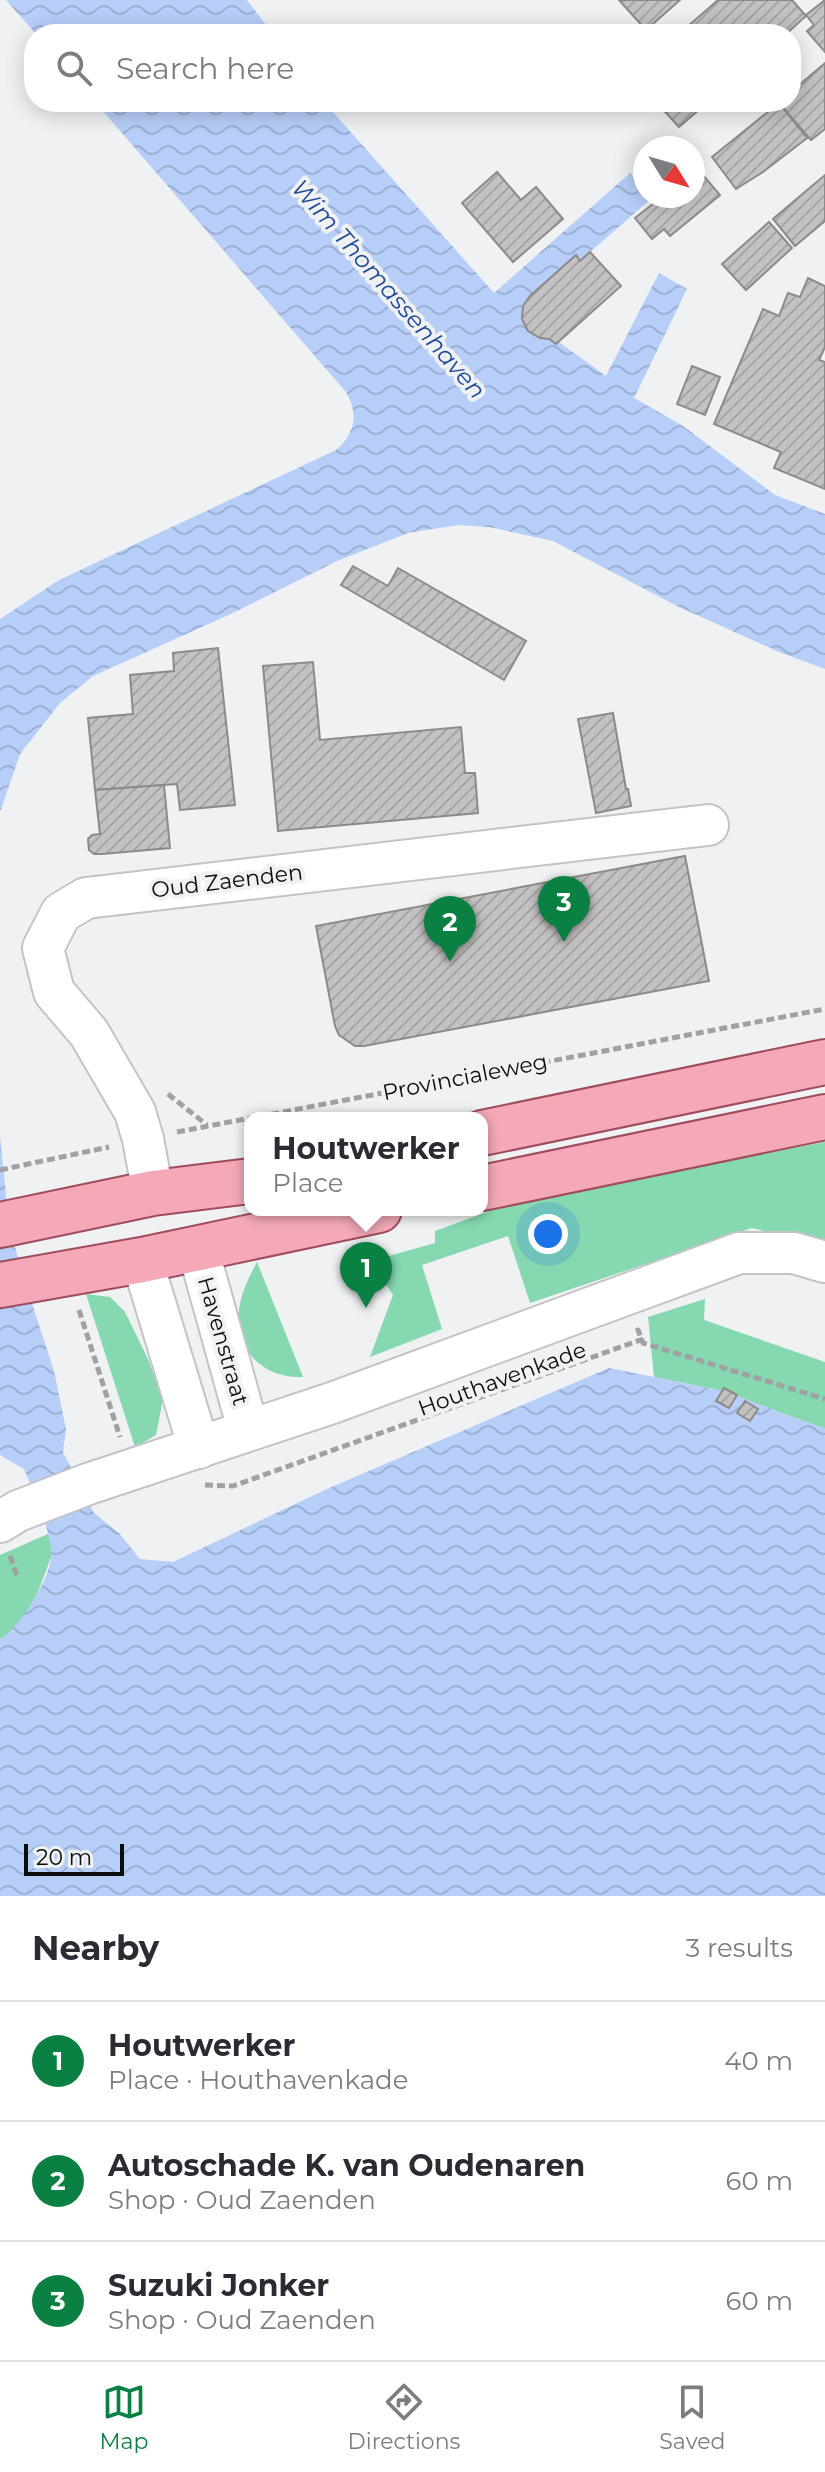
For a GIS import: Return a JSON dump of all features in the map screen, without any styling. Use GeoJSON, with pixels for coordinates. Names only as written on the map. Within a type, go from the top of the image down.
{"type":"FeatureCollection","features":[{"type":"Feature","properties":{"kind":"main road"},"geometry":{"type":"LineString","coordinates":[[488,1132],[825,1062]]}},
{"type":"Feature","properties":{"kind":"main road"},"geometry":{"type":"LineString","coordinates":[[488,1187],[825,1117]]}},
{"type":"Feature","properties":{"kind":"main road"},"geometry":{"type":"LineString","coordinates":[[28,1220],[153,1193],[244,1182]]}},
{"type":"Feature","properties":{"kind":"main road"},"geometry":{"type":"LineString","coordinates":[[153,1193],[198,1249]]}},
{"type":"Feature","properties":{"kind":"main road"},"geometry":{"type":"LineString","coordinates":[[142,1260],[153,1193]]}},
{"type":"Feature","properties":{"kind":"main road"},"geometry":{"type":"LineString","coordinates":[[0,1285],[198,1249],[351,1216]]}},
{"type":"Feature","properties":{"kind":"street","name":"Oud Zaenden"},"geometry":{"type":"LineString","coordinates":[[153,1193],[135,1112],[89,1033],[54,992],[43,948],[61,913],[86,898],[708,825]]}},
{"type":"Feature","properties":{"kind":"street","name":"Havenstraat"},"geometry":{"type":"LineString","coordinates":[[9,1516],[131,1469],[200,1466],[248,1429],[198,1249]]}},
{"type":"Feature","properties":{"kind":"street","name":"Houthavenkade"},"geometry":{"type":"LineString","coordinates":[[248,1429],[332,1403],[739,1253],[794,1253],[825,1262]]}},
{"type":"Feature","properties":{"kind":"street"},"geometry":{"type":"LineString","coordinates":[[142,1260],[200,1466]]}},
{"type":"Feature","properties":{"kind":"path","name":"Provincialeweg"},"geometry":{"type":"LineString","coordinates":[[285,1112],[825,1009]]}},
{"type":"Feature","properties":{"kind":"path","name":"Provincialeweg"},"geometry":{"type":"LineString","coordinates":[[0,1170],[244,1120]]}},
{"type":"Feature","properties":{"kind":"path"},"geometry":{"type":"LineString","coordinates":[[28,1220],[38,1162]]}},
{"type":"Feature","properties":{"kind":"path"},"geometry":{"type":"LineString","coordinates":[[59,1275],[131,1469]]}},
{"type":"Feature","properties":{"kind":"path"},"geometry":{"type":"LineString","coordinates":[[624,1335],[638,1330],[643,1343],[825,1399]]}},
{"type":"Feature","properties":{"kind":"path"},"geometry":{"type":"LineString","coordinates":[[200,1466],[233,1486],[643,1339]]}},
{"type":"Feature","properties":{"kind":"path"},"geometry":{"type":"LineString","coordinates":[[11,1559],[18,1578]]}},
{"type":"Feature","properties":{"kind":"green space"},"geometry":{"type":"Polygon","coordinates":[[[825,1142],[825,1246],[752,1228],[530,1303],[508,1236],[422,1265],[442,1329],[370,1357],[393,1295],[371,1261],[435,1243],[435,1231],[476,1216],[488,1216],[488,1212],[517,1201],[825,1142]]]}},
{"type":"Feature","properties":{"kind":"green space"},"geometry":{"type":"Polygon","coordinates":[[[257,1262],[303,1377],[275,1373],[264,1367],[254,1359],[241,1338],[240,1304],[257,1262]]]}},
{"type":"Feature","properties":{"kind":"green space"},"geometry":{"type":"Polygon","coordinates":[[[86,1294],[110,1297],[125,1312],[163,1399],[156,1435],[135,1447],[86,1294]]]}},
{"type":"Feature","properties":{"kind":"green space"},"geometry":{"type":"Polygon","coordinates":[[[705,1299],[704,1320],[825,1362],[825,1429],[723,1391],[654,1377],[648,1317],[705,1299]]]}},
{"type":"Feature","properties":{"kind":"green space"},"geometry":{"type":"Polygon","coordinates":[[[48,1534],[53,1552],[38,1592],[23,1619],[12,1632],[0,1639],[0,1555],[48,1534]]]}},
{"type":"Feature","properties":{"kind":"water"},"geometry":{"type":"Polygon","coordinates":[[[6,0],[247,0],[265,24],[27,24],[6,0]]]}},
{"type":"Feature","properties":{"kind":"water","name":"Wim Thomassenhaven"},"geometry":{"type":"Polygon","coordinates":[[[104,112],[333,112],[494,293],[630,173],[633,176],[633,208],[641,208],[582,259],[549,335],[606,376],[659,273],[687,289],[634,398],[683,426],[775,495],[825,514],[825,669],[677,606],[553,541],[489,527],[458,525],[408,533],[337,561],[235,612],[93,676],[60,703],[20,754],[0,812],[0,619],[59,580],[336,450],[353,423],[350,400],[104,112]]]}},
{"type":"Feature","properties":{"kind":"water"},"geometry":{"type":"Polygon","coordinates":[[[0,1136],[9,1224],[54,1371],[66,1429],[63,1452],[94,1513],[119,1533],[140,1559],[173,1562],[329,1488],[609,1368],[723,1391],[825,1429],[825,1896],[0,1896],[0,1639],[18,1623],[43,1584],[51,1548],[40,1508],[24,1469],[0,1455],[0,1136]]]}},
{"type":"Feature","properties":{"kind":"building"},"geometry":{"type":"Polygon","coordinates":[[[619,0],[680,0],[653,24],[641,24],[619,0]]]}},
{"type":"Feature","properties":{"kind":"building"},"geometry":{"type":"Polygon","coordinates":[[[718,0],[792,0],[806,16],[797,24],[690,24],[718,0]]]}},
{"type":"Feature","properties":{"kind":"building"},"geometry":{"type":"Polygon","coordinates":[[[825,0],[825,52],[807,31],[814,25],[806,15],[825,0]]]}},
{"type":"Feature","properties":{"kind":"building"},"geometry":{"type":"Polygon","coordinates":[[[825,63],[825,129],[811,140],[787,112],[801,112],[801,83],[825,63]]]}},
{"type":"Feature","properties":{"kind":"building"},"geometry":{"type":"Polygon","coordinates":[[[665,112],[696,112],[679,127],[665,112]]]}},
{"type":"Feature","properties":{"kind":"building"},"geometry":{"type":"Polygon","coordinates":[[[768,112],[786,112],[807,138],[736,189],[712,157],[768,112]]]}},
{"type":"Feature","properties":{"kind":"building"},"geometry":{"type":"Polygon","coordinates":[[[497,172],[521,200],[536,187],[563,219],[513,262],[462,203],[497,172]]]}},
{"type":"Feature","properties":{"kind":"building"},"geometry":{"type":"Polygon","coordinates":[[[825,175],[825,221],[795,246],[773,219],[825,175]]]}},
{"type":"Feature","properties":{"kind":"building"},"geometry":{"type":"Polygon","coordinates":[[[705,177],[720,195],[705,207],[705,177]]]}},
{"type":"Feature","properties":{"kind":"building"},"geometry":{"type":"Polygon","coordinates":[[[648,208],[704,208],[670,236],[664,229],[652,239],[635,218],[648,208]]]}},
{"type":"Feature","properties":{"kind":"building"},"geometry":{"type":"Polygon","coordinates":[[[769,222],[792,248],[746,290],[722,264],[769,222]]]}},
{"type":"Feature","properties":{"kind":"building"},"geometry":{"type":"Polygon","coordinates":[[[590,252],[621,286],[556,344],[528,331],[522,319],[523,306],[530,296],[576,255],[580,261],[590,252]]]}},
{"type":"Feature","properties":{"kind":"building"},"geometry":{"type":"Polygon","coordinates":[[[808,278],[825,286],[825,347],[819,360],[825,362],[825,489],[774,468],[781,452],[714,424],[763,309],[779,316],[788,293],[800,297],[808,278]]]}},
{"type":"Feature","properties":{"kind":"building"},"geometry":{"type":"Polygon","coordinates":[[[692,366],[720,377],[705,415],[677,404],[692,366]]]}},
{"type":"Feature","properties":{"kind":"building"},"geometry":{"type":"Polygon","coordinates":[[[353,566],[388,586],[398,568],[526,641],[504,680],[341,585],[353,566]]]}},
{"type":"Feature","properties":{"kind":"building"},"geometry":{"type":"Polygon","coordinates":[[[218,648],[235,805],[180,810],[177,784],[95,790],[88,718],[133,714],[130,675],[174,671],[173,653],[218,648]]]}},
{"type":"Feature","properties":{"kind":"building"},"geometry":{"type":"Polygon","coordinates":[[[313,662],[320,740],[461,727],[465,773],[475,773],[478,813],[278,831],[263,666],[313,662]]]}},
{"type":"Feature","properties":{"kind":"building"},"geometry":{"type":"Polygon","coordinates":[[[613,713],[631,806],[596,813],[578,719],[613,713]]]}},
{"type":"Feature","properties":{"kind":"building"},"geometry":{"type":"Polygon","coordinates":[[[164,785],[170,848],[102,854],[89,850],[88,839],[100,834],[95,790],[164,785]]]}},
{"type":"Feature","properties":{"kind":"building"},"geometry":{"type":"Polygon","coordinates":[[[685,856],[709,981],[364,1046],[355,1046],[339,1035],[316,926],[685,856]]]}},
{"type":"Feature","properties":{"kind":"building"},"geometry":{"type":"Polygon","coordinates":[[[724,1388],[737,1395],[729,1408],[716,1401],[724,1388]]]}},
{"type":"Feature","properties":{"kind":"building"},"geometry":{"type":"Polygon","coordinates":[[[745,1401],[758,1409],[750,1421],[737,1413],[745,1401]]]}},
{"type":"Feature","properties":{"kind":"place","name":"Suzuki Jonker"},"geometry":{"type":"Point","coordinates":[564,942]}},
{"type":"Feature","properties":{"kind":"place","name":"Autoschade K. van Oudenaren"},"geometry":{"type":"Point","coordinates":[450,962]}},
{"type":"Feature","properties":{"kind":"place","name":"Houtwerker"},"geometry":{"type":"Point","coordinates":[366,1308]}}]}
